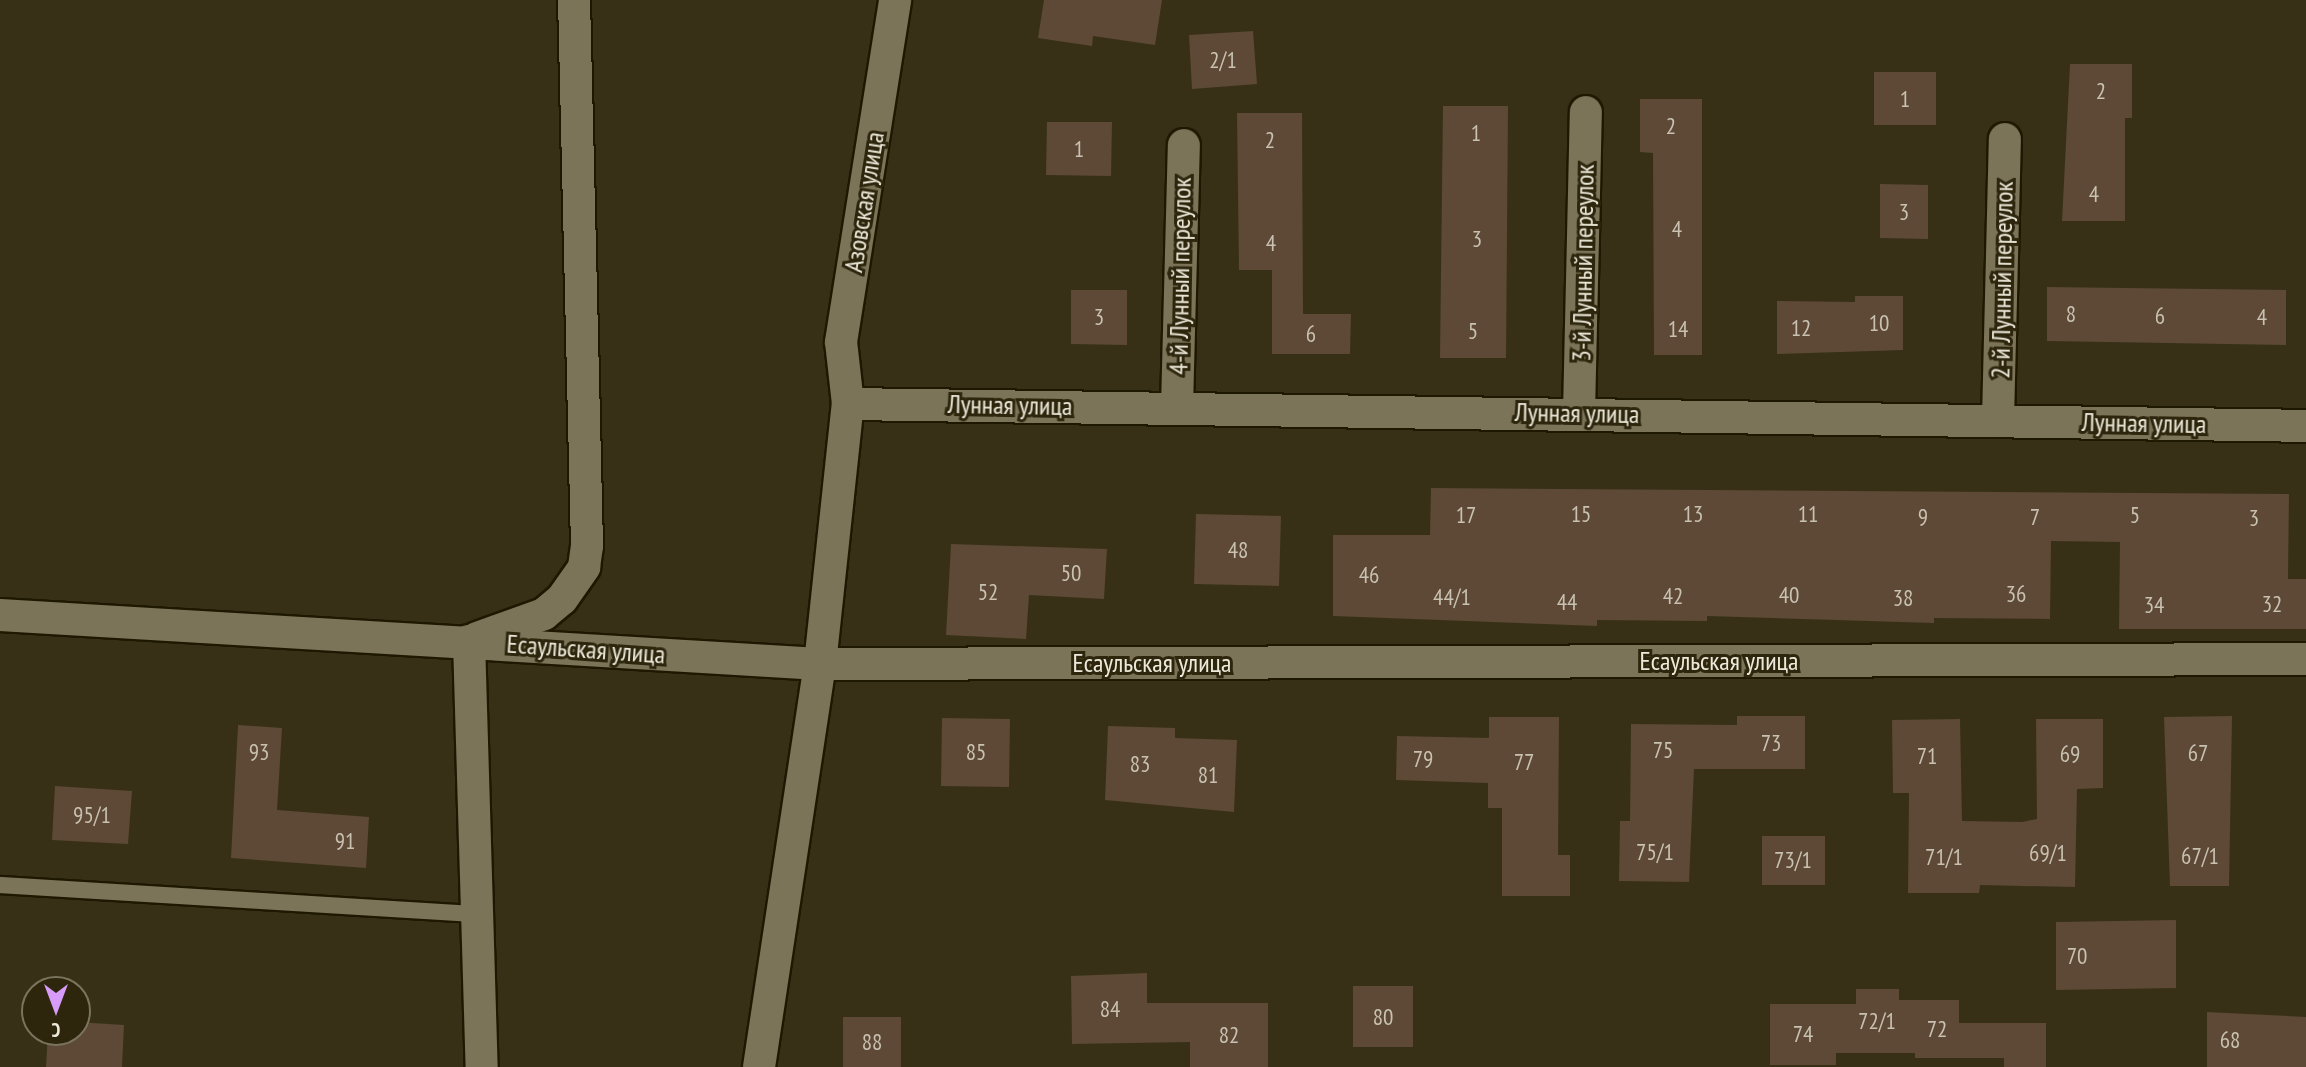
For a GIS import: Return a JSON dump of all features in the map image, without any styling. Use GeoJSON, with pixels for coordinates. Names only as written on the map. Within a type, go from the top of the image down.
{"type":"FeatureCollection","features":[{"type":"Feature","properties":{"kind":"street"},"geometry":{"type":"LineString","coordinates":[[482,1067],[469,642],[544,614],[562,599],[584,567],[590,481],[574,0]]}},
{"type":"Feature","properties":{"kind":"street","name":"Азовская улица"},"geometry":{"type":"LineString","coordinates":[[759,1067],[820,664],[848,404],[841,342],[895,0]]}},
{"type":"Feature","properties":{"kind":"street","name":"3-й Лунный переулок"},"geometry":{"type":"LineString","coordinates":[[1579,413],[1586,112]]}},
{"type":"Feature","properties":{"kind":"street","name":"2-й Лунный переулок"},"geometry":{"type":"LineString","coordinates":[[1998,421],[2005,139]]}},
{"type":"Feature","properties":{"kind":"street","name":"4-й Лунный переулок"},"geometry":{"type":"LineString","coordinates":[[1177,407],[1184,145]]}},
{"type":"Feature","properties":{"kind":"street","name":"Лунная улица"},"geometry":{"type":"LineString","coordinates":[[848,404],[2306,426]]}},
{"type":"Feature","properties":{"kind":"street","name":"Есаульская улица"},"geometry":{"type":"LineString","coordinates":[[0,615],[820,664],[2306,659]]}},
{"type":"Feature","properties":{"kind":"lane"},"geometry":{"type":"LineString","coordinates":[[0,885],[478,914]]}},
{"type":"Feature","properties":{"kind":"building"},"geometry":{"type":"Polygon","coordinates":[[[1044,0],[1162,0],[1155,45],[1093,36],[1092,46],[1038,38],[1044,0]]]}},
{"type":"Feature","properties":{"kind":"building"},"geometry":{"type":"Polygon","coordinates":[[[1253,31],[1257,84],[1192,89],[1189,35],[1253,31]]]}},
{"type":"Feature","properties":{"kind":"building"},"geometry":{"type":"Polygon","coordinates":[[[2070,64],[2132,64],[2132,118],[2125,118],[2125,221],[2062,221],[2070,64]]]}},
{"type":"Feature","properties":{"kind":"building"},"geometry":{"type":"Polygon","coordinates":[[[1874,72],[1936,72],[1936,125],[1874,125],[1874,72]]]}},
{"type":"Feature","properties":{"kind":"building"},"geometry":{"type":"Polygon","coordinates":[[[1640,99],[1702,99],[1702,355],[1654,355],[1653,153],[1640,152],[1640,99]]]}},
{"type":"Feature","properties":{"kind":"building"},"geometry":{"type":"Polygon","coordinates":[[[1443,106],[1508,106],[1506,358],[1440,358],[1443,106]]]}},
{"type":"Feature","properties":{"kind":"building"},"geometry":{"type":"Polygon","coordinates":[[[1237,113],[1302,113],[1303,314],[1351,314],[1350,354],[1272,354],[1272,270],[1239,270],[1237,113]]]}},
{"type":"Feature","properties":{"kind":"building"},"geometry":{"type":"Polygon","coordinates":[[[1047,122],[1112,122],[1111,176],[1046,175],[1047,122]]]}},
{"type":"Feature","properties":{"kind":"building"},"geometry":{"type":"Polygon","coordinates":[[[1880,184],[1928,185],[1928,239],[1880,238],[1880,184]]]}},
{"type":"Feature","properties":{"kind":"building"},"geometry":{"type":"Polygon","coordinates":[[[2047,287],[2286,290],[2286,345],[2047,341],[2047,287]]]}},
{"type":"Feature","properties":{"kind":"building"},"geometry":{"type":"Polygon","coordinates":[[[1071,290],[1127,290],[1127,345],[1071,344],[1071,290]]]}},
{"type":"Feature","properties":{"kind":"building"},"geometry":{"type":"Polygon","coordinates":[[[1855,296],[1903,296],[1903,350],[1777,354],[1777,301],[1855,302],[1855,296]]]}},
{"type":"Feature","properties":{"kind":"building"},"geometry":{"type":"Polygon","coordinates":[[[1431,488],[2289,494],[2288,579],[2306,579],[2306,629],[2119,629],[2120,542],[2051,541],[2050,619],[1934,618],[1934,623],[1707,616],[1707,621],[1597,620],[1597,626],[1333,616],[1333,535],[1430,535],[1431,488]]]}},
{"type":"Feature","properties":{"kind":"building"},"geometry":{"type":"Polygon","coordinates":[[[1196,514],[1281,516],[1279,586],[1194,584],[1196,514]]]}},
{"type":"Feature","properties":{"kind":"building"},"geometry":{"type":"Polygon","coordinates":[[[951,544],[1107,549],[1104,599],[1029,595],[1026,639],[946,635],[951,544]]]}},
{"type":"Feature","properties":{"kind":"building"},"geometry":{"type":"Polygon","coordinates":[[[1737,716],[1805,716],[1805,769],[1694,769],[1689,882],[1619,881],[1620,821],[1630,821],[1631,724],[1737,725],[1737,716]]]}},
{"type":"Feature","properties":{"kind":"building"},"geometry":{"type":"Polygon","coordinates":[[[2232,716],[2229,886],[2170,886],[2164,717],[2232,716]]]}},
{"type":"Feature","properties":{"kind":"building"},"geometry":{"type":"Polygon","coordinates":[[[1489,717],[1559,717],[1558,855],[1570,855],[1570,896],[1502,896],[1502,808],[1488,808],[1488,783],[1396,780],[1397,736],[1489,738],[1489,717]]]}},
{"type":"Feature","properties":{"kind":"building"},"geometry":{"type":"Polygon","coordinates":[[[942,718],[1010,719],[1009,787],[941,786],[942,718]]]}},
{"type":"Feature","properties":{"kind":"building"},"geometry":{"type":"Polygon","coordinates":[[[1960,719],[1962,821],[2022,822],[2037,819],[2036,719],[2103,719],[2103,788],[2077,789],[2075,887],[1980,885],[1979,893],[1908,893],[1909,793],[1893,793],[1892,720],[1960,719]]]}},
{"type":"Feature","properties":{"kind":"building"},"geometry":{"type":"Polygon","coordinates":[[[238,725],[282,728],[277,810],[369,817],[366,868],[231,858],[238,725]]]}},
{"type":"Feature","properties":{"kind":"building"},"geometry":{"type":"Polygon","coordinates":[[[1108,726],[1175,728],[1175,738],[1237,740],[1234,812],[1105,800],[1108,726]]]}},
{"type":"Feature","properties":{"kind":"building"},"geometry":{"type":"Polygon","coordinates":[[[55,786],[132,791],[128,844],[52,840],[55,786]]]}},
{"type":"Feature","properties":{"kind":"building"},"geometry":{"type":"Polygon","coordinates":[[[1762,836],[1825,836],[1825,885],[1762,885],[1762,836]]]}},
{"type":"Feature","properties":{"kind":"building"},"geometry":{"type":"Polygon","coordinates":[[[2176,920],[2176,988],[2056,990],[2056,922],[2176,920]]]}},
{"type":"Feature","properties":{"kind":"building"},"geometry":{"type":"Polygon","coordinates":[[[1147,973],[1147,1003],[1268,1003],[1268,1067],[1190,1067],[1190,1042],[1072,1044],[1071,976],[1147,973]]]}},
{"type":"Feature","properties":{"kind":"building"},"geometry":{"type":"Polygon","coordinates":[[[1353,986],[1413,986],[1413,1047],[1353,1047],[1353,986]]]}},
{"type":"Feature","properties":{"kind":"building"},"geometry":{"type":"Polygon","coordinates":[[[1856,989],[1899,989],[1899,1000],[1959,1000],[1959,1023],[2046,1023],[2046,1067],[2004,1067],[2004,1058],[1915,1058],[1915,1053],[1836,1053],[1836,1065],[1770,1065],[1770,1004],[1856,1004],[1856,989]]]}},
{"type":"Feature","properties":{"kind":"building"},"geometry":{"type":"Polygon","coordinates":[[[2207,1012],[2306,1017],[2306,1067],[2207,1067],[2207,1012]]]}},
{"type":"Feature","properties":{"kind":"building"},"geometry":{"type":"Polygon","coordinates":[[[843,1017],[901,1017],[901,1067],[843,1067],[843,1017]]]}},
{"type":"Feature","properties":{"kind":"building"},"geometry":{"type":"Polygon","coordinates":[[[91,1023],[124,1025],[122,1067],[46,1067],[47,1046],[91,1046],[91,1023]]]}}]}
